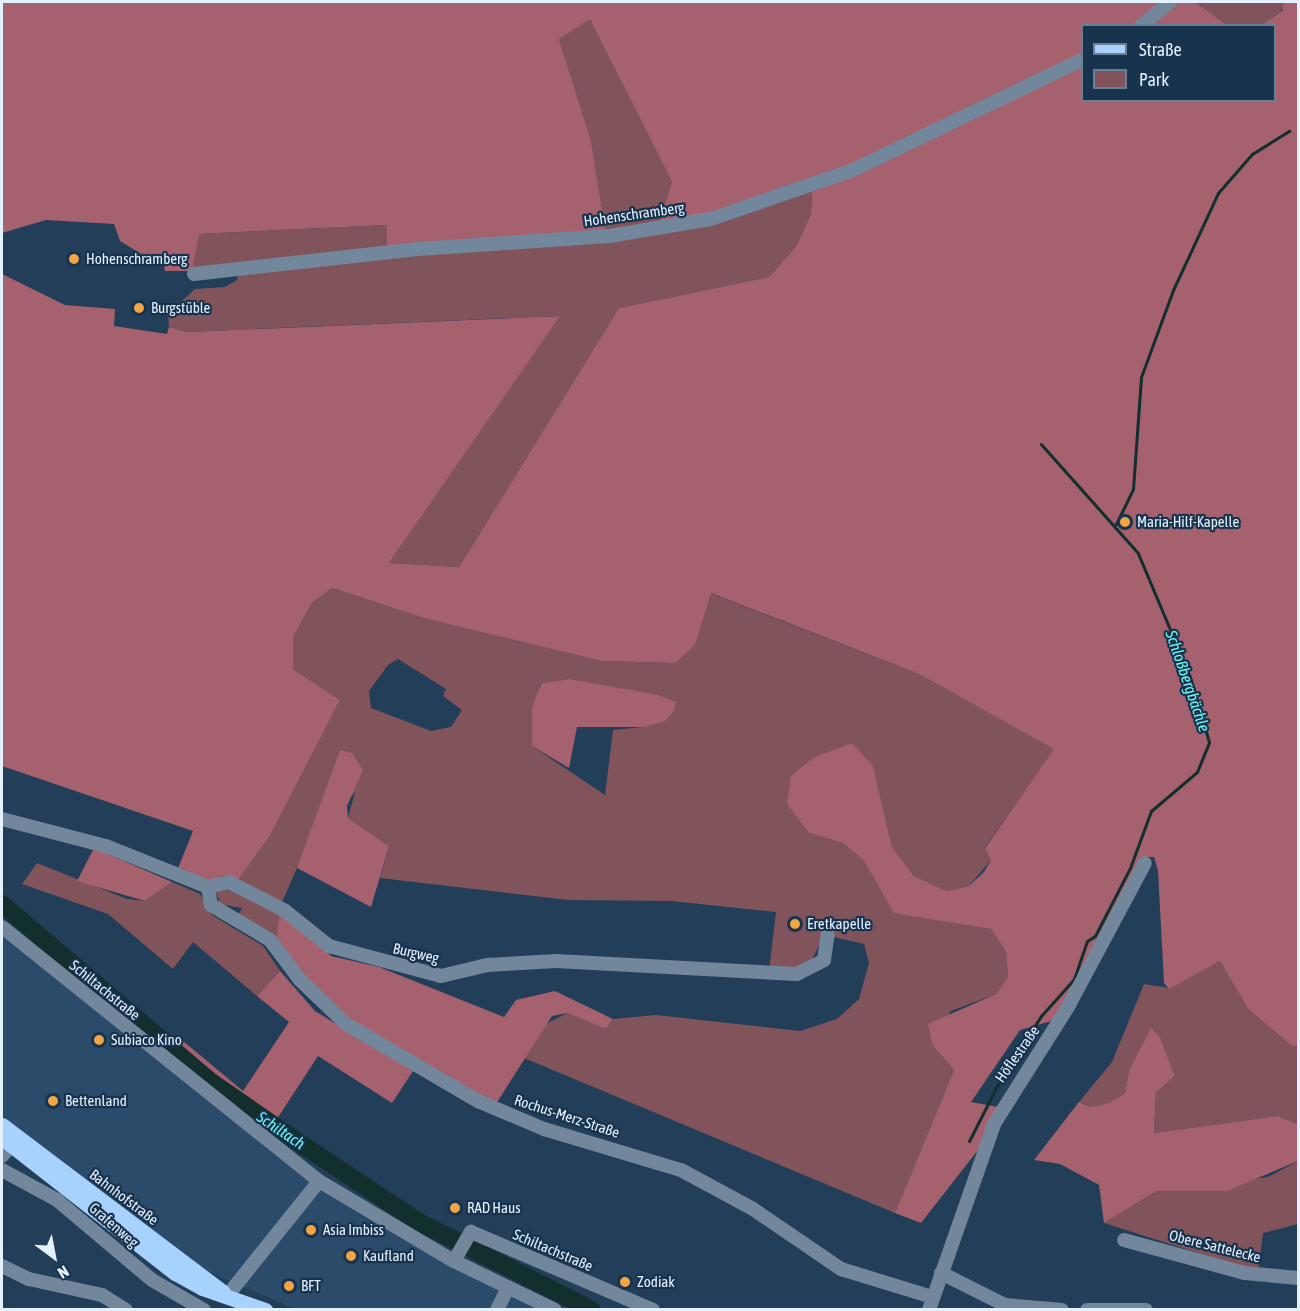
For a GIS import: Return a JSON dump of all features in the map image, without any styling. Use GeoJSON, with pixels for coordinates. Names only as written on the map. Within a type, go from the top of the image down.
{"type":"FeatureCollection","features":[{"type":"Feature","properties":{"kind":"main road","name":"Bahnhofstraße"},"geometry":{"type":"LineString","coordinates":[[2,1125],[8,1145],[227,1296],[265,1310]]}},
{"type":"Feature","properties":{"kind":"street"},"geometry":{"type":"LineString","coordinates":[[1143,24],[1170,2]]}},
{"type":"Feature","properties":{"kind":"street","name":"Hohenschramberg"},"geometry":{"type":"LineString","coordinates":[[194,274],[418,249],[619,235],[711,219],[863,165],[1081,61]]}},
{"type":"Feature","properties":{"kind":"street","name":"Burgweg"},"geometry":{"type":"LineString","coordinates":[[2,819],[106,846],[208,887],[229,882],[284,910],[329,946],[441,976],[488,965],[556,961],[797,975],[824,960],[828,933]]}},
{"type":"Feature","properties":{"kind":"street","name":"Höflestraße"},"geometry":{"type":"LineString","coordinates":[[931,1303],[1007,1098],[1068,1007],[1144,863]]}},
{"type":"Feature","properties":{"kind":"street","name":"Rochus-Merz-Straße"},"geometry":{"type":"LineString","coordinates":[[208,887],[211,905],[270,940],[300,980],[346,1024],[477,1101],[544,1129],[681,1170],[753,1209],[841,1269],[931,1303]]}},
{"type":"Feature","properties":{"kind":"street","name":"Schiltachstraße"},"geometry":{"type":"LineString","coordinates":[[2,927],[320,1181],[508,1287],[555,1310]]}},
{"type":"Feature","properties":{"kind":"street","name":"Grafenweg"},"geometry":{"type":"LineString","coordinates":[[2,1170],[57,1200],[152,1280],[204,1310]]}},
{"type":"Feature","properties":{"kind":"street"},"geometry":{"type":"LineString","coordinates":[[227,1296],[320,1181]]}},
{"type":"Feature","properties":{"kind":"street","name":"Schiltachstraße"},"geometry":{"type":"LineString","coordinates":[[457,1257],[471,1232],[652,1310]]}},
{"type":"Feature","properties":{"kind":"street","name":"Obere Sattelecke"},"geometry":{"type":"LineString","coordinates":[[1124,1240],[1245,1273],[1299,1278]]}},
{"type":"Feature","properties":{"kind":"street"},"geometry":{"type":"LineString","coordinates":[[2,1266],[29,1279],[102,1295],[126,1310]]}},
{"type":"Feature","properties":{"kind":"street"},"geometry":{"type":"LineString","coordinates":[[941,1273],[1005,1305],[1062,1310]]}},
{"type":"Feature","properties":{"kind":"street"},"geometry":{"type":"LineString","coordinates":[[496,1310],[508,1287]]}},
{"type":"Feature","properties":{"kind":"street"},"geometry":{"type":"LineString","coordinates":[[1087,1310],[1146,1310]]}},
{"type":"Feature","properties":{"kind":"shaded area"},"geometry":{"type":"Polygon","coordinates":[[[2,2],[1195,2],[1226,24],[1081,24],[1081,102],[1276,102],[1276,24],[1263,24],[1283,10],[1283,2],[1298,2],[1298,1045],[1293,1047],[1248,1009],[1220,961],[1169,989],[1164,983],[1158,871],[1154,857],[1141,857],[1055,1020],[1020,1030],[971,1102],[998,1107],[978,1150],[921,1223],[895,1213],[954,1070],[933,1046],[928,1024],[996,994],[1008,977],[1006,952],[991,929],[894,913],[864,861],[843,843],[809,833],[787,804],[791,776],[813,758],[852,743],[873,766],[892,847],[914,876],[947,891],[969,886],[984,872],[991,860],[985,848],[1054,749],[919,674],[711,593],[695,645],[675,663],[601,661],[427,619],[332,588],[312,603],[293,637],[293,669],[340,700],[270,836],[238,880],[223,876],[203,883],[176,873],[193,831],[2,766],[2,274],[65,305],[115,309],[114,326],[167,334],[169,327],[187,332],[560,316],[389,563],[459,567],[619,308],[769,277],[797,245],[811,214],[812,193],[801,185],[658,228],[672,182],[590,19],[559,39],[591,140],[606,234],[387,247],[387,225],[199,234],[192,271],[165,271],[162,255],[146,257],[120,241],[114,224],[46,220],[2,233],[2,2]]]}},
{"type":"Feature","properties":{"kind":"shaded area"},"geometry":{"type":"Polygon","coordinates":[[[569,679],[658,695],[676,702],[674,711],[665,721],[643,727],[577,727],[569,768],[532,746],[532,708],[541,684],[569,679]]]}},
{"type":"Feature","properties":{"kind":"shaded area"},"geometry":{"type":"Polygon","coordinates":[[[340,750],[352,753],[363,770],[347,806],[348,818],[389,846],[371,907],[297,868],[340,750]]]}},
{"type":"Feature","properties":{"kind":"shaded area"},"geometry":{"type":"Polygon","coordinates":[[[94,848],[172,882],[145,901],[77,881],[94,848]]]}},
{"type":"Feature","properties":{"kind":"shaded area"},"geometry":{"type":"Polygon","coordinates":[[[280,912],[307,928],[331,956],[379,967],[504,1017],[516,1000],[555,991],[613,1019],[606,1029],[567,1013],[552,1016],[494,1107],[332,1008],[287,957],[277,936],[280,912]]]}},
{"type":"Feature","properties":{"kind":"shaded area"},"geometry":{"type":"Polygon","coordinates":[[[2,935],[310,1182],[542,1309],[295,1309],[206,1271],[2,1118],[2,935]]]}},
{"type":"Feature","properties":{"kind":"shaded area"},"geometry":{"type":"Polygon","coordinates":[[[280,971],[315,1011],[413,1071],[392,1103],[318,1056],[275,1122],[171,1042],[183,1041],[243,1091],[289,1022],[257,996],[280,971]]]}},
{"type":"Feature","properties":{"kind":"shaded area"},"geometry":{"type":"Polygon","coordinates":[[[1151,1028],[1160,1037],[1175,1076],[1156,1092],[1154,1133],[1278,1116],[1298,1124],[1298,1161],[1227,1191],[1157,1191],[1104,1223],[1099,1185],[1060,1164],[1034,1160],[1079,1102],[1090,1107],[1109,1103],[1125,1093],[1129,1071],[1151,1028]]]}},
{"type":"Feature","properties":{"kind":"green space"},"geometry":{"type":"Polygon","coordinates":[[[1195,2],[1283,2],[1283,9],[1264,24],[1226,24],[1195,2]]]}},
{"type":"Feature","properties":{"kind":"green space"},"geometry":{"type":"Polygon","coordinates":[[[590,18],[672,182],[801,185],[812,193],[811,214],[797,245],[769,277],[619,308],[459,567],[389,563],[559,316],[187,332],[169,327],[168,314],[195,289],[225,287],[237,280],[239,267],[192,271],[198,234],[387,225],[387,247],[606,234],[591,140],[559,39],[590,18]]]}},
{"type":"Feature","properties":{"kind":"green space"},"geometry":{"type":"Polygon","coordinates":[[[332,588],[427,619],[601,661],[674,663],[695,645],[710,593],[919,674],[1055,749],[985,847],[991,860],[969,886],[947,891],[914,876],[892,847],[873,767],[809,833],[843,843],[864,861],[894,912],[991,929],[1006,952],[1008,977],[996,994],[951,1011],[933,1046],[954,1070],[895,1213],[524,1058],[542,1026],[567,1013],[606,1029],[613,1019],[656,1015],[800,1031],[837,1019],[859,999],[869,963],[864,944],[824,935],[809,966],[769,970],[776,912],[671,901],[568,900],[380,878],[389,846],[348,818],[355,792],[297,868],[282,902],[238,880],[270,836],[340,700],[293,669],[293,637],[312,603],[332,588]],[[398,659],[388,665],[369,691],[371,708],[431,731],[451,727],[462,710],[443,696],[446,689],[398,659]],[[540,684],[532,746],[605,795],[613,730],[643,727],[540,684]]]}},
{"type":"Feature","properties":{"kind":"green space"},"geometry":{"type":"Polygon","coordinates":[[[37,863],[127,899],[145,901],[172,882],[200,894],[212,915],[263,946],[280,971],[257,996],[193,942],[173,969],[108,914],[22,884],[37,863]]]}},
{"type":"Feature","properties":{"kind":"green space"},"geometry":{"type":"Polygon","coordinates":[[[224,888],[280,912],[280,942],[238,915],[242,908],[220,904],[216,892],[224,888]]]}},
{"type":"Feature","properties":{"kind":"green space"},"geometry":{"type":"Polygon","coordinates":[[[1220,961],[1248,1009],[1293,1047],[1298,1045],[1298,1124],[1278,1116],[1154,1133],[1156,1092],[1175,1076],[1160,1037],[1146,1043],[1129,1071],[1125,1093],[1109,1103],[1090,1107],[1079,1102],[1112,1062],[1144,984],[1169,988],[1220,961]]]}},
{"type":"Feature","properties":{"kind":"green space"},"geometry":{"type":"Polygon","coordinates":[[[1298,1161],[1298,1224],[1263,1233],[1258,1272],[1104,1223],[1157,1191],[1268,1177],[1298,1161]]]}},
{"type":"Feature","properties":{"kind":"waterway"},"geometry":{"type":"LineString","coordinates":[[1116,524],[1133,489],[1141,377],[1173,290],[1218,193],[1252,154],[1289,131]]}},
{"type":"Feature","properties":{"kind":"waterway","name":"Schloßbergbächle"},"geometry":{"type":"LineString","coordinates":[[1003,1075],[1041,1016],[1074,979],[1087,941],[1095,936],[1130,868],[1151,811],[1197,772],[1209,742],[1190,677],[1138,553],[1041,444]]}},
{"type":"Feature","properties":{"kind":"waterway","name":"Schiltach"},"geometry":{"type":"LineString","coordinates":[[2,904],[211,1082],[295,1140],[419,1222],[592,1310]]}},
{"type":"Feature","properties":{"kind":"waterway","name":"Schloßbergbächle"},"geometry":{"type":"LineString","coordinates":[[969,1141],[998,1084]]}},
{"type":"Feature","properties":{"kind":"place","name":"Hohenschramberg"},"geometry":{"type":"Point","coordinates":[74,259]}},
{"type":"Feature","properties":{"kind":"place","name":"Burgstüble"},"geometry":{"type":"Point","coordinates":[139,308]}},
{"type":"Feature","properties":{"kind":"place","name":"Maria-Hilf-Kapelle"},"geometry":{"type":"Point","coordinates":[1125,522]}},
{"type":"Feature","properties":{"kind":"place","name":"Eretkapelle"},"geometry":{"type":"Point","coordinates":[795,924]}},
{"type":"Feature","properties":{"kind":"place","name":"Subiaco Kino"},"geometry":{"type":"Point","coordinates":[99,1040]}},
{"type":"Feature","properties":{"kind":"place","name":"Bettenland"},"geometry":{"type":"Point","coordinates":[53,1101]}},
{"type":"Feature","properties":{"kind":"place","name":"RAD Haus"},"geometry":{"type":"Point","coordinates":[455,1208]}},
{"type":"Feature","properties":{"kind":"place","name":"Asia Imbiss"},"geometry":{"type":"Point","coordinates":[311,1230]}},
{"type":"Feature","properties":{"kind":"place","name":"Kaufland"},"geometry":{"type":"Point","coordinates":[351,1256]}},
{"type":"Feature","properties":{"kind":"place","name":"Zodiak"},"geometry":{"type":"Point","coordinates":[625,1282]}},
{"type":"Feature","properties":{"kind":"place","name":"BFT"},"geometry":{"type":"Point","coordinates":[289,1286]}}]}
